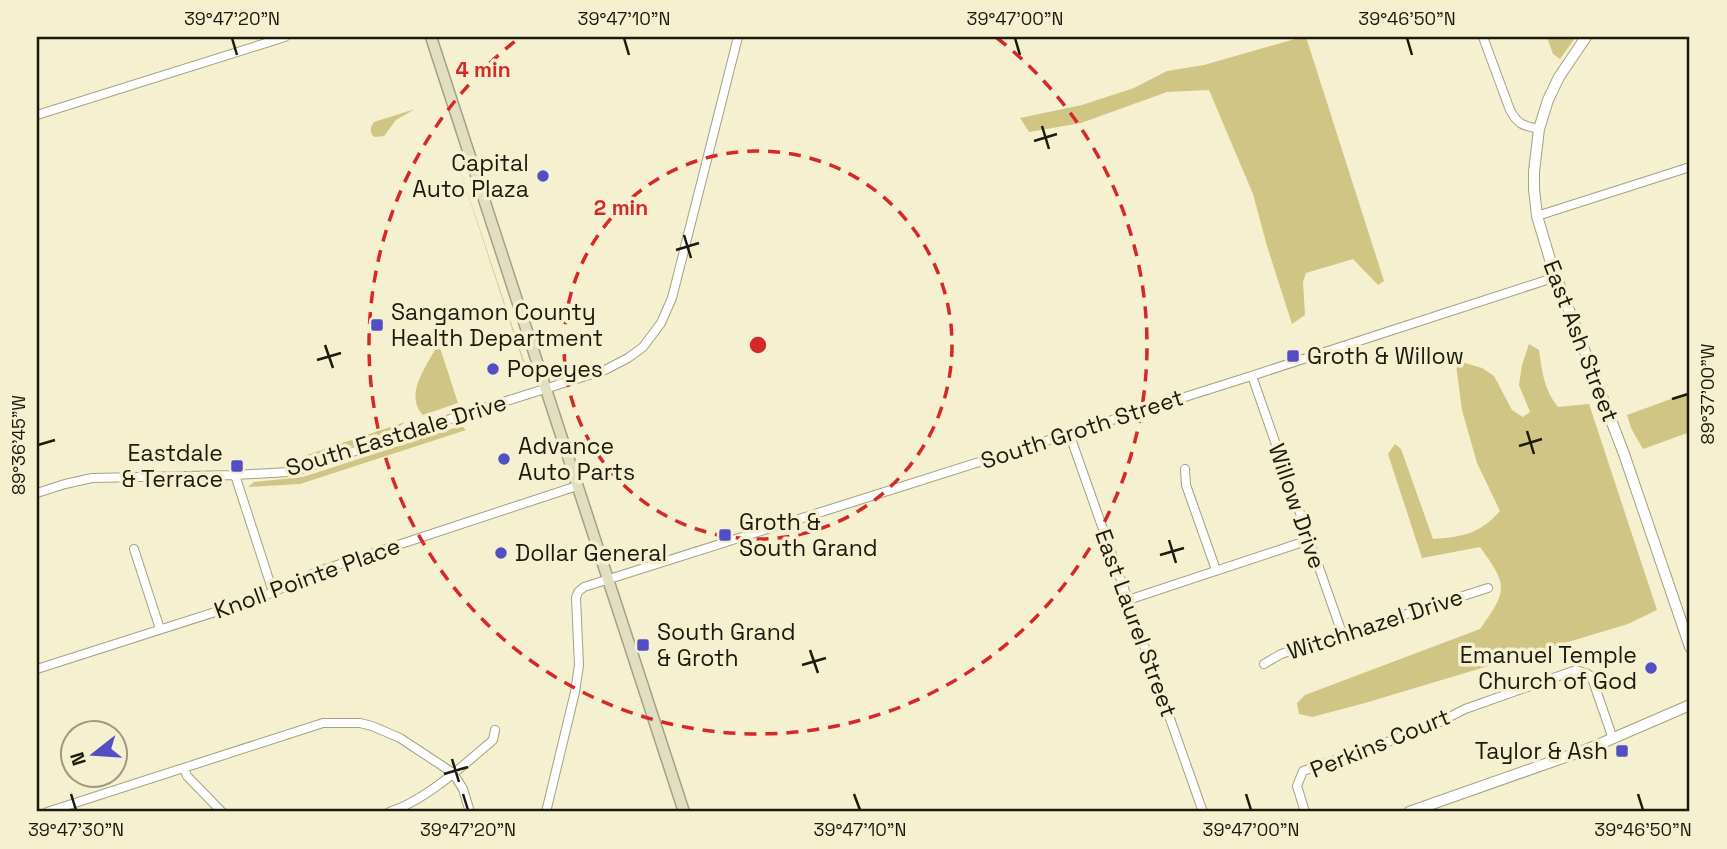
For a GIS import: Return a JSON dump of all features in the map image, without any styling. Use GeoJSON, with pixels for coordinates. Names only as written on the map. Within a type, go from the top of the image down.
{"type":"FeatureCollection","features":[{"type":"Feature","properties":{"kind":"main road"},"geometry":{"type":"LineString","coordinates":[[432,37],[684,812]]}},
{"type":"Feature","properties":{"kind":"street"},"geometry":{"type":"LineString","coordinates":[[37,115],[285,37]]}},
{"type":"Feature","properties":{"kind":"street","name":"South Eastdale Drive"},"geometry":{"type":"LineString","coordinates":[[37,493],[92,478],[235,475],[299,470],[605,370],[636,353],[650,339],[667,313],[738,37]]}},
{"type":"Feature","properties":{"kind":"street"},"geometry":{"type":"LineString","coordinates":[[1483,37],[1515,120],[1539,129]]}},
{"type":"Feature","properties":{"kind":"street","name":"East Ash Street"},"geometry":{"type":"LineString","coordinates":[[1586,37],[1559,77],[1539,129],[1534,172],[1537,216],[1556,277],[1624,454],[1690,647]]}},
{"type":"Feature","properties":{"kind":"street"},"geometry":{"type":"LineString","coordinates":[[1537,216],[1690,167]]}},
{"type":"Feature","properties":{"kind":"street","name":"South Groth Street"},"geometry":{"type":"LineString","coordinates":[[547,812],[579,665],[576,598],[578,592],[589,584],[1252,376],[1556,277]]}},
{"type":"Feature","properties":{"kind":"street","name":"Willow Drive"},"geometry":{"type":"LineString","coordinates":[[1252,376],[1343,636]]}},
{"type":"Feature","properties":{"kind":"street","name":"East Laurel Street"},"geometry":{"type":"LineString","coordinates":[[1069,433],[1203,812]]}},
{"type":"Feature","properties":{"kind":"street"},"geometry":{"type":"LineString","coordinates":[[1185,469],[1186,485],[1216,570]]}},
{"type":"Feature","properties":{"kind":"street"},"geometry":{"type":"LineString","coordinates":[[235,475],[273,592]]}},
{"type":"Feature","properties":{"kind":"street","name":"Knoll Pointe Place"},"geometry":{"type":"LineString","coordinates":[[37,668],[262,597],[319,571],[577,486]]}},
{"type":"Feature","properties":{"kind":"street"},"geometry":{"type":"LineString","coordinates":[[1128,600],[1309,540]]}},
{"type":"Feature","properties":{"kind":"street"},"geometry":{"type":"LineString","coordinates":[[134,549],[160,629]]}},
{"type":"Feature","properties":{"kind":"street","name":"Witchhazel Drive"},"geometry":{"type":"LineString","coordinates":[[1264,664],[1281,654],[1488,587]]}},
{"type":"Feature","properties":{"kind":"street","name":"Perkins Court"},"geometry":{"type":"LineString","coordinates":[[1305,812],[1297,786],[1298,771],[1428,728],[1465,709],[1576,670],[1591,670],[1614,739]]}},
{"type":"Feature","properties":{"kind":"street"},"geometry":{"type":"LineString","coordinates":[[1409,812],[1558,761],[1690,705]]}},
{"type":"Feature","properties":{"kind":"street"},"geometry":{"type":"LineString","coordinates":[[47,812],[68,808],[323,723],[342,722],[360,723],[386,731],[453,773],[463,789],[470,812]]}},
{"type":"Feature","properties":{"kind":"street"},"geometry":{"type":"LineString","coordinates":[[389,812],[411,803],[453,773],[494,740],[495,730]]}},
{"type":"Feature","properties":{"kind":"street"},"geometry":{"type":"LineString","coordinates":[[184,768],[187,776],[222,812]]}},
{"type":"Feature","properties":{"kind":"shaded area"},"geometry":{"type":"Polygon","coordinates":[[[1306,37],[1384,281],[1378,285],[1353,259],[1306,273],[1303,282],[1305,315],[1292,324],[1253,194],[1209,90],[1167,92],[1081,123],[1029,132],[1020,118],[1082,105],[1134,88],[1167,71],[1204,65],[1306,37]]]}},
{"type":"Feature","properties":{"kind":"shaded area"},"geometry":{"type":"Polygon","coordinates":[[[1547,37],[1576,37],[1560,59],[1553,54],[1547,37]]]}},
{"type":"Feature","properties":{"kind":"shaded area"},"geometry":{"type":"Polygon","coordinates":[[[415,109],[396,120],[384,136],[375,137],[372,134],[374,122],[415,109]]]}},
{"type":"Feature","properties":{"kind":"shaded area"},"geometry":{"type":"Polygon","coordinates":[[[449,137],[527,368],[525,378],[521,376],[525,368],[449,137]]]}},
{"type":"Feature","properties":{"kind":"shaded area"},"geometry":{"type":"Polygon","coordinates":[[[1529,344],[1539,350],[1547,387],[1558,407],[1589,404],[1657,610],[1628,624],[1365,703],[1312,717],[1299,714],[1297,703],[1305,695],[1480,629],[1496,605],[1500,596],[1500,580],[1480,547],[1422,558],[1388,454],[1395,444],[1401,449],[1433,539],[1470,533],[1493,519],[1500,511],[1477,463],[1462,410],[1456,365],[1462,362],[1482,368],[1494,376],[1512,410],[1523,417],[1530,412],[1519,385],[1529,344]]]}},
{"type":"Feature","properties":{"kind":"shaded area"},"geometry":{"type":"Polygon","coordinates":[[[436,348],[441,351],[458,403],[423,415],[418,407],[416,390],[422,372],[436,348]]]}},
{"type":"Feature","properties":{"kind":"shaded area"},"geometry":{"type":"Polygon","coordinates":[[[1690,392],[1690,432],[1643,449],[1627,415],[1690,392]]]}},
{"type":"Feature","properties":{"kind":"shaded area"},"geometry":{"type":"Polygon","coordinates":[[[405,422],[355,445],[314,458],[304,456],[405,422]]]}},
{"type":"Feature","properties":{"kind":"shaded area"},"geometry":{"type":"Polygon","coordinates":[[[457,427],[466,430],[300,484],[248,487],[254,482],[303,477],[457,427]]]}},
{"type":"Feature","properties":{"kind":"place","name":"Capital Auto Plaza"},"geometry":{"type":"Point","coordinates":[543,176]}},
{"type":"Feature","properties":{"kind":"place","name":"Sangamon County Health Department"},"geometry":{"type":"Point","coordinates":[377,325]}},
{"type":"Feature","properties":{"kind":"place","name":"Groth & Willow"},"geometry":{"type":"Point","coordinates":[1293,356]}},
{"type":"Feature","properties":{"kind":"place","name":"Popeyes"},"geometry":{"type":"Point","coordinates":[493,369]}},
{"type":"Feature","properties":{"kind":"place","name":"Advance Auto Parts"},"geometry":{"type":"Point","coordinates":[504,459]}},
{"type":"Feature","properties":{"kind":"place","name":"Eastdale & Terrace"},"geometry":{"type":"Point","coordinates":[237,466]}},
{"type":"Feature","properties":{"kind":"place","name":"Groth & South Grand"},"geometry":{"type":"Point","coordinates":[725,535]}},
{"type":"Feature","properties":{"kind":"place","name":"Dollar General"},"geometry":{"type":"Point","coordinates":[501,553]}},
{"type":"Feature","properties":{"kind":"place","name":"South Grand & Groth"},"geometry":{"type":"Point","coordinates":[643,645]}},
{"type":"Feature","properties":{"kind":"place","name":"Emanuel Temple Church of God"},"geometry":{"type":"Point","coordinates":[1651,668]}},
{"type":"Feature","properties":{"kind":"place","name":"Taylor & Ash"},"geometry":{"type":"Point","coordinates":[1622,751]}}]}
